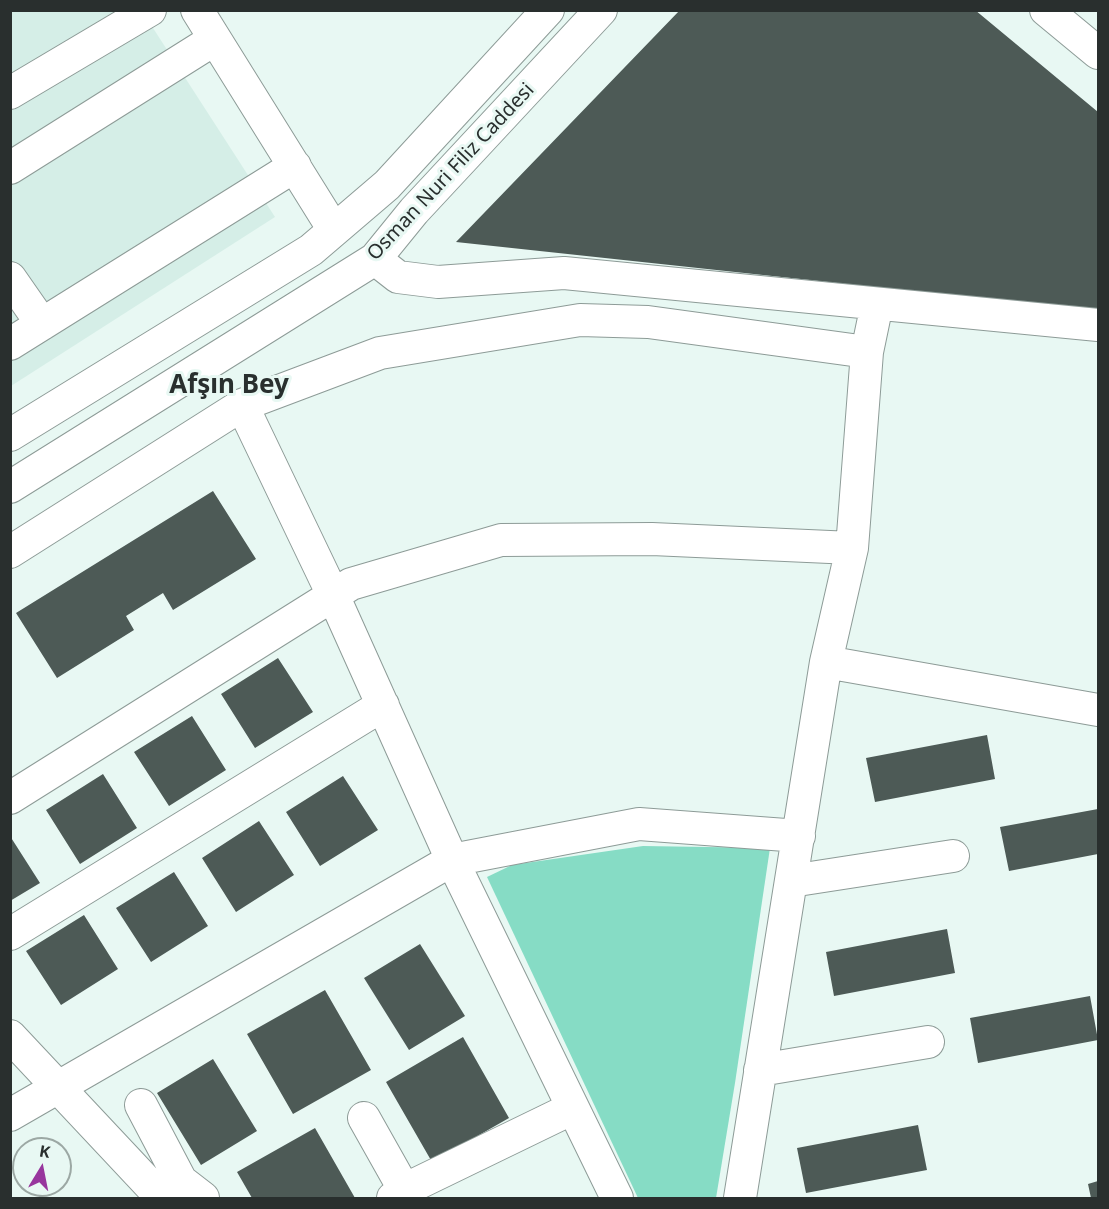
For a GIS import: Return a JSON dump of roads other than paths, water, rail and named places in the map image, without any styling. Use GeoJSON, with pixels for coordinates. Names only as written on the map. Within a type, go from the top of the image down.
{"type":"FeatureCollection","features":[{"type":"Feature","properties":{"kind":"street"},"geometry":{"type":"LineString","coordinates":[[10,93],[150,10]]}},
{"type":"Feature","properties":{"kind":"street"},"geometry":{"type":"LineString","coordinates":[[197,10],[334,230]]}},
{"type":"Feature","properties":{"kind":"street","name":"Osman Nuri Filiz Caddesi"},"geometry":{"type":"LineString","coordinates":[[10,435],[311,250],[387,185],[548,10]]}},
{"type":"Feature","properties":{"kind":"street","name":"Osman Nuri Filiz Caddesi"},"geometry":{"type":"LineString","coordinates":[[10,488],[375,259],[414,211],[601,10]]}},
{"type":"Feature","properties":{"kind":"street"},"geometry":{"type":"LineString","coordinates":[[1046,10],[1098,53]]}},
{"type":"Feature","properties":{"kind":"street"},"geometry":{"type":"LineString","coordinates":[[10,168],[215,39]]}},
{"type":"Feature","properties":{"kind":"street"},"geometry":{"type":"LineString","coordinates":[[10,344],[295,166]]}},
{"type":"Feature","properties":{"kind":"street"},"geometry":{"type":"LineString","coordinates":[[375,259],[398,277],[438,282],[564,273],[1098,325]]}},
{"type":"Feature","properties":{"kind":"street"},"geometry":{"type":"LineString","coordinates":[[10,278],[42,324]]}},
{"type":"Feature","properties":{"kind":"street"},"geometry":{"type":"LineString","coordinates":[[740,1198],[826,662],[852,548],[867,352],[877,304]]}},
{"type":"Feature","properties":{"kind":"street"},"geometry":{"type":"LineString","coordinates":[[10,552],[242,405],[380,353],[580,320],[648,322],[867,352]]}},
{"type":"Feature","properties":{"kind":"street"},"geometry":{"type":"LineString","coordinates":[[242,405],[333,595],[452,860],[617,1198]]}},
{"type":"Feature","properties":{"kind":"street"},"geometry":{"type":"LineString","coordinates":[[10,798],[351,584],[501,540],[652,539],[852,548]]}},
{"type":"Feature","properties":{"kind":"street"},"geometry":{"type":"LineString","coordinates":[[826,662],[1098,710]]}},
{"type":"Feature","properties":{"kind":"street"},"geometry":{"type":"LineString","coordinates":[[10,934],[383,705]]}},
{"type":"Feature","properties":{"kind":"street"},"geometry":{"type":"LineString","coordinates":[[10,1115],[452,860],[639,824],[799,836]]}},
{"type":"Feature","properties":{"kind":"street"},"geometry":{"type":"LineString","coordinates":[[791,881],[953,856]]}},
{"type":"Feature","properties":{"kind":"street"},"geometry":{"type":"LineString","coordinates":[[10,1036],[162,1198]]}},
{"type":"Feature","properties":{"kind":"street"},"geometry":{"type":"LineString","coordinates":[[760,1070],[928,1042]]}},
{"type":"Feature","properties":{"kind":"street"},"geometry":{"type":"LineString","coordinates":[[141,1105],[181,1181],[203,1198]]}},
{"type":"Feature","properties":{"kind":"street"},"geometry":{"type":"LineString","coordinates":[[364,1118],[402,1196],[573,1108]]}},
{"type":"Feature","properties":{"kind":"district","name":"Afşın Bey"},"geometry":{"type":"Point","coordinates":[229,386]}}]}
